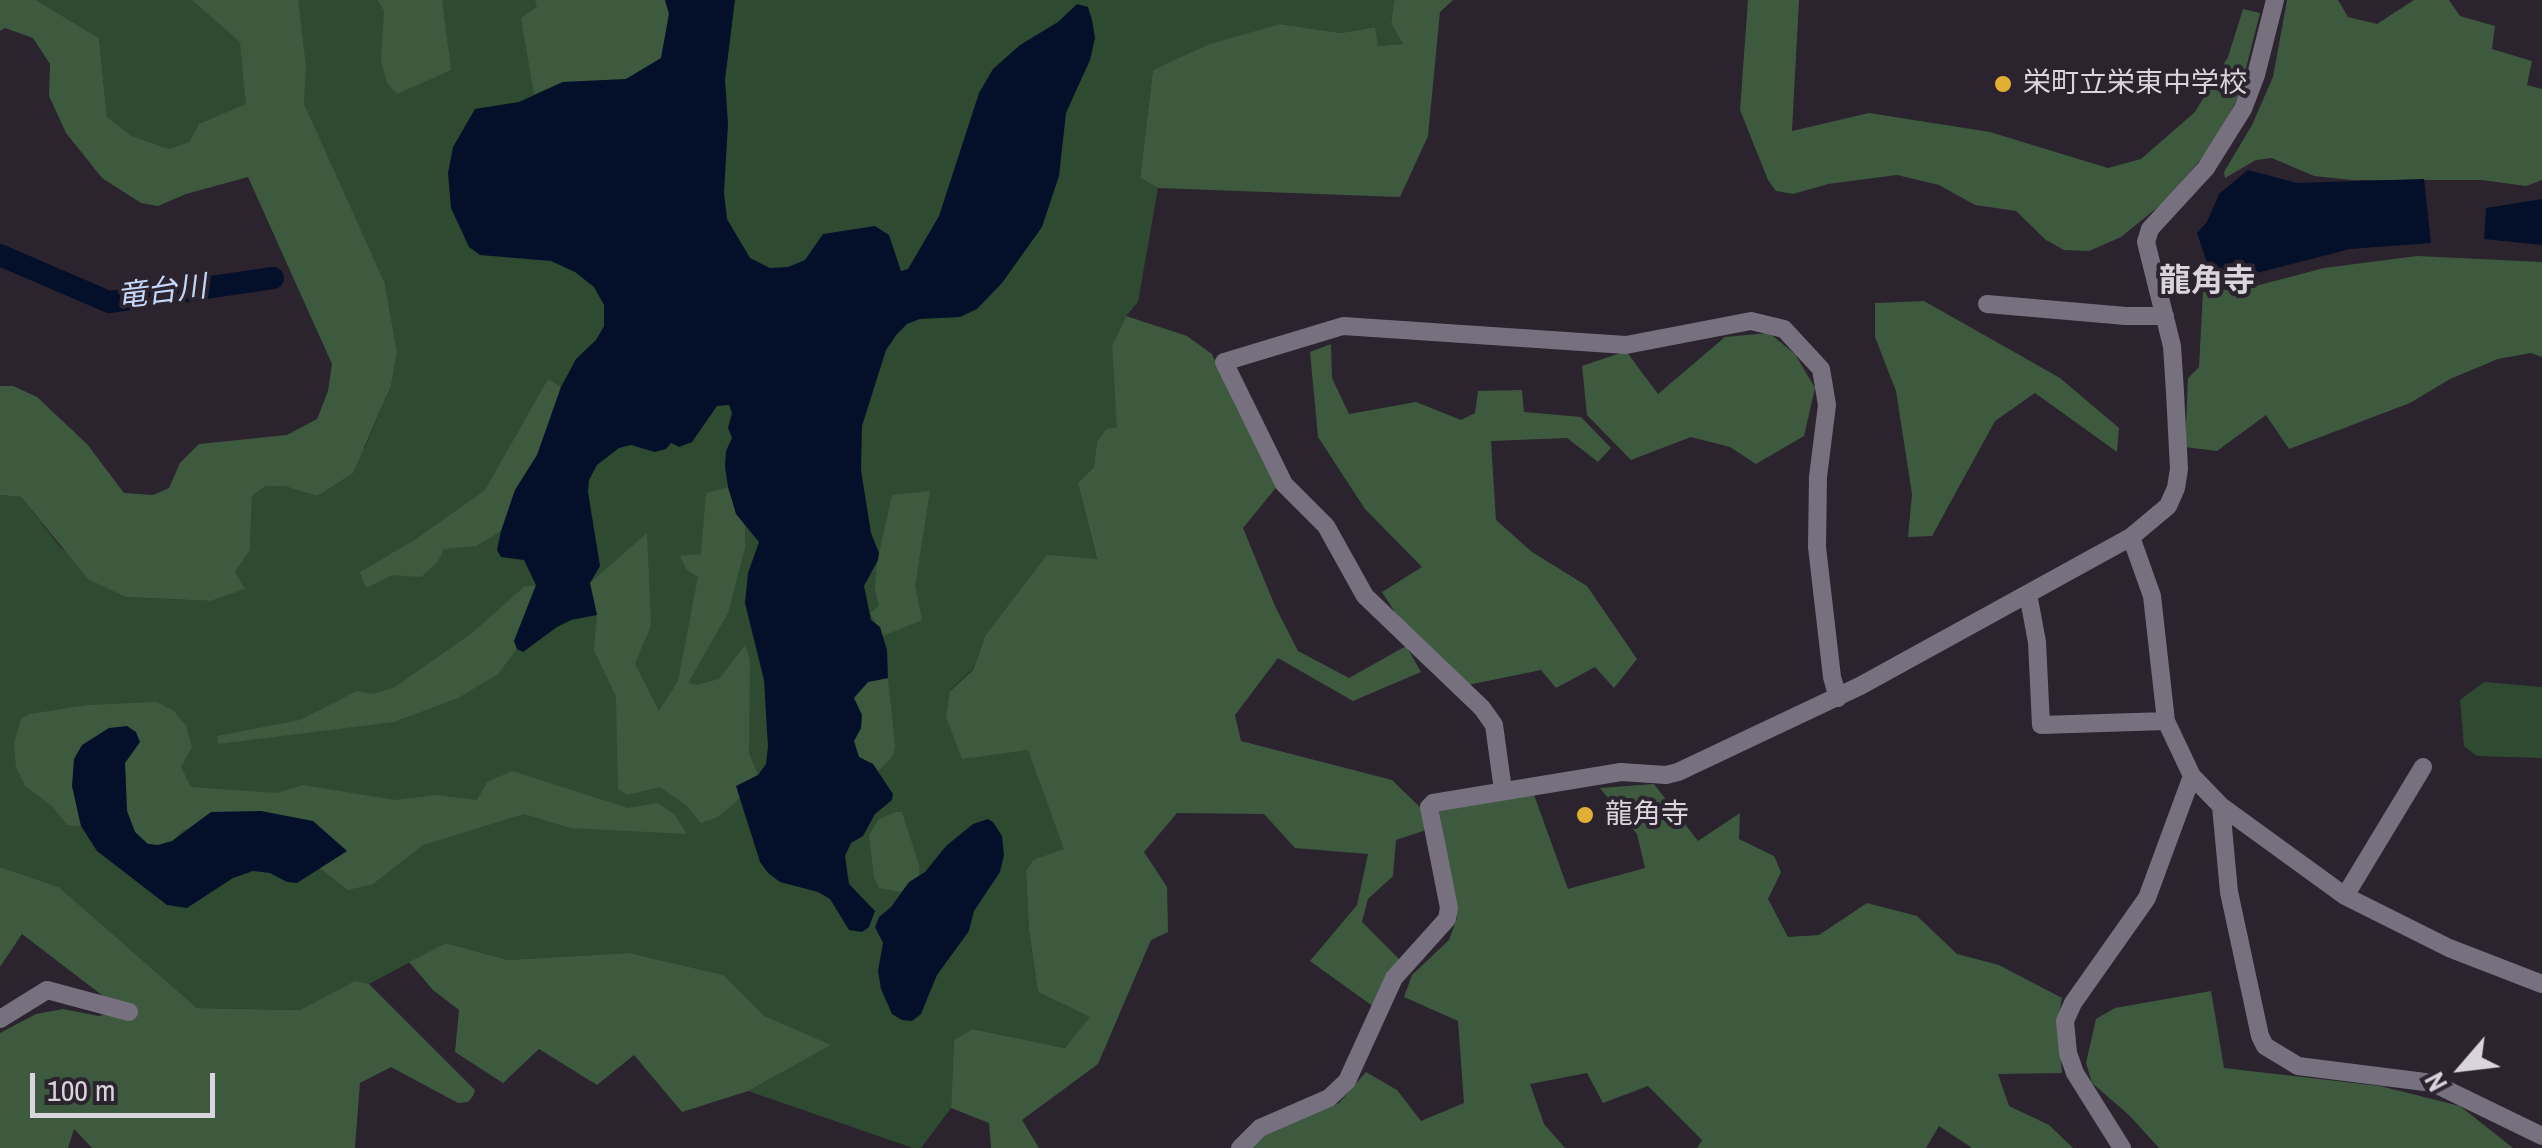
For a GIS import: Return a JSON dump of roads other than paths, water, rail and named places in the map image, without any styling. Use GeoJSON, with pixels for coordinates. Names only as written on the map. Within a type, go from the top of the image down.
{"type":"FeatureCollection","features":[{"type":"Feature","properties":{"kind":"street"},"geometry":{"type":"LineString","coordinates":[[1240,1148],[1260,1128],[1329,1098],[1347,1081],[1394,978],[1447,920],[1449,908],[1429,808],[1433,803],[1620,772],[1678,772],[1838,698],[2130,537],[2168,506],[2179,469],[2176,392],[2165,316],[2147,255],[2150,229],[2206,168],[2243,109],[2256,76],[2275,0]]}},
{"type":"Feature","properties":{"kind":"street"},"geometry":{"type":"LineString","coordinates":[[1987,304],[2165,316]]}},
{"type":"Feature","properties":{"kind":"street"},"geometry":{"type":"LineString","coordinates":[[1503,790],[1494,725],[1482,708],[1365,596],[1326,526],[1284,484],[1224,362],[1343,326],[1626,345],[1750,321],[1784,329],[1821,369],[1826,404],[1818,477],[1817,547],[1832,677],[1838,698]]}},
{"type":"Feature","properties":{"kind":"street"},"geometry":{"type":"LineString","coordinates":[[2130,537],[2152,596],[2166,721],[2192,776],[2222,806],[2345,896],[2449,948],[2542,984]]}},
{"type":"Feature","properties":{"kind":"street"},"geometry":{"type":"LineString","coordinates":[[2028,594],[2036,642],[2041,725],[2166,721]]}},
{"type":"Feature","properties":{"kind":"street"},"geometry":{"type":"LineString","coordinates":[[2345,896],[2424,767]]}},
{"type":"Feature","properties":{"kind":"street"},"geometry":{"type":"LineString","coordinates":[[2122,1148],[2075,1074],[2065,1021],[2073,1003],[2146,898],[2192,776]]}},
{"type":"Feature","properties":{"kind":"street"},"geometry":{"type":"LineString","coordinates":[[2222,806],[2229,892],[2260,1036],[2266,1046],[2298,1066],[2433,1083],[2542,1136]]}},
{"type":"Feature","properties":{"kind":"street"},"geometry":{"type":"LineString","coordinates":[[0,1019],[47,990],[129,1012]]}},
{"type":"Feature","properties":{"kind":"water"},"geometry":{"type":"Polygon","coordinates":[[[665,0],[735,0],[725,80],[727,219],[750,258],[770,268],[788,267],[805,260],[823,234],[875,226],[889,235],[901,271],[908,269],[939,216],[979,93],[993,69],[1077,4],[1088,7],[1092,20],[1095,38],[1090,60],[1066,113],[1059,176],[1042,227],[1002,283],[977,309],[960,317],[920,319],[897,334],[886,350],[862,426],[861,470],[871,533],[879,553],[864,586],[871,620],[880,627],[887,650],[888,678],[868,682],[854,698],[862,715],[854,741],[859,757],[873,764],[893,794],[892,800],[875,814],[863,836],[851,843],[845,856],[849,884],[875,911],[869,927],[862,932],[849,930],[830,899],[780,882],[768,873],[760,862],[736,786],[758,775],[766,764],[768,747],[764,680],[745,603],[748,573],[759,542],[736,514],[728,487],[726,451],[732,438],[728,428],[732,413],[729,405],[717,406],[692,442],[679,447],[671,443],[655,452],[631,445],[619,448],[597,465],[588,492],[600,566],[590,583],[597,615],[557,627],[523,652],[514,641],[536,585],[524,560],[501,557],[497,550],[501,531],[515,490],[537,455],[561,387],[576,359],[604,326],[604,305],[594,287],[575,272],[551,261],[480,255],[469,247],[451,208],[448,173],[453,147],[475,109],[519,102],[563,82],[626,79],[661,58],[669,14],[665,0]]]}},
{"type":"Feature","properties":{"kind":"water"},"geometry":{"type":"Polygon","coordinates":[[[2248,170],[2297,183],[2424,179],[2431,243],[2350,249],[2214,284],[2197,233],[2207,222],[2219,194],[2248,170]]]}},
{"type":"Feature","properties":{"kind":"water"},"geometry":{"type":"Polygon","coordinates":[[[2542,199],[2542,245],[2484,239],[2486,208],[2542,199]]]}},
{"type":"Feature","properties":{"kind":"water"},"geometry":{"type":"Polygon","coordinates":[[[127,726],[136,732],[140,742],[125,763],[127,811],[135,832],[148,844],[172,841],[211,812],[261,811],[313,821],[347,851],[297,883],[253,871],[233,878],[187,908],[167,905],[97,851],[81,826],[72,786],[74,759],[82,745],[109,728],[127,726]]]}},
{"type":"Feature","properties":{"kind":"water"},"geometry":{"type":"Polygon","coordinates":[[[988,819],[1002,836],[1004,855],[1000,872],[974,911],[969,931],[937,975],[921,1014],[912,1021],[902,1020],[892,1014],[881,989],[878,971],[883,943],[875,927],[879,917],[946,846],[973,824],[988,819]]]}},
{"type":"Feature","properties":{"kind":"waterway","name":"竜台川"},"geometry":{"type":"LineString","coordinates":[[0,255],[109,302],[273,278]]}},
{"type":"Feature","properties":{"kind":"place","name":"栄町立栄東中学校"},"geometry":{"type":"Point","coordinates":[2003,84]}},
{"type":"Feature","properties":{"kind":"place","name":"龍角寺"},"geometry":{"type":"Point","coordinates":[1585,815]}},
{"type":"Feature","properties":{"kind":"district","name":"龍角寺"},"geometry":{"type":"Point","coordinates":[2207,282]}}]}
